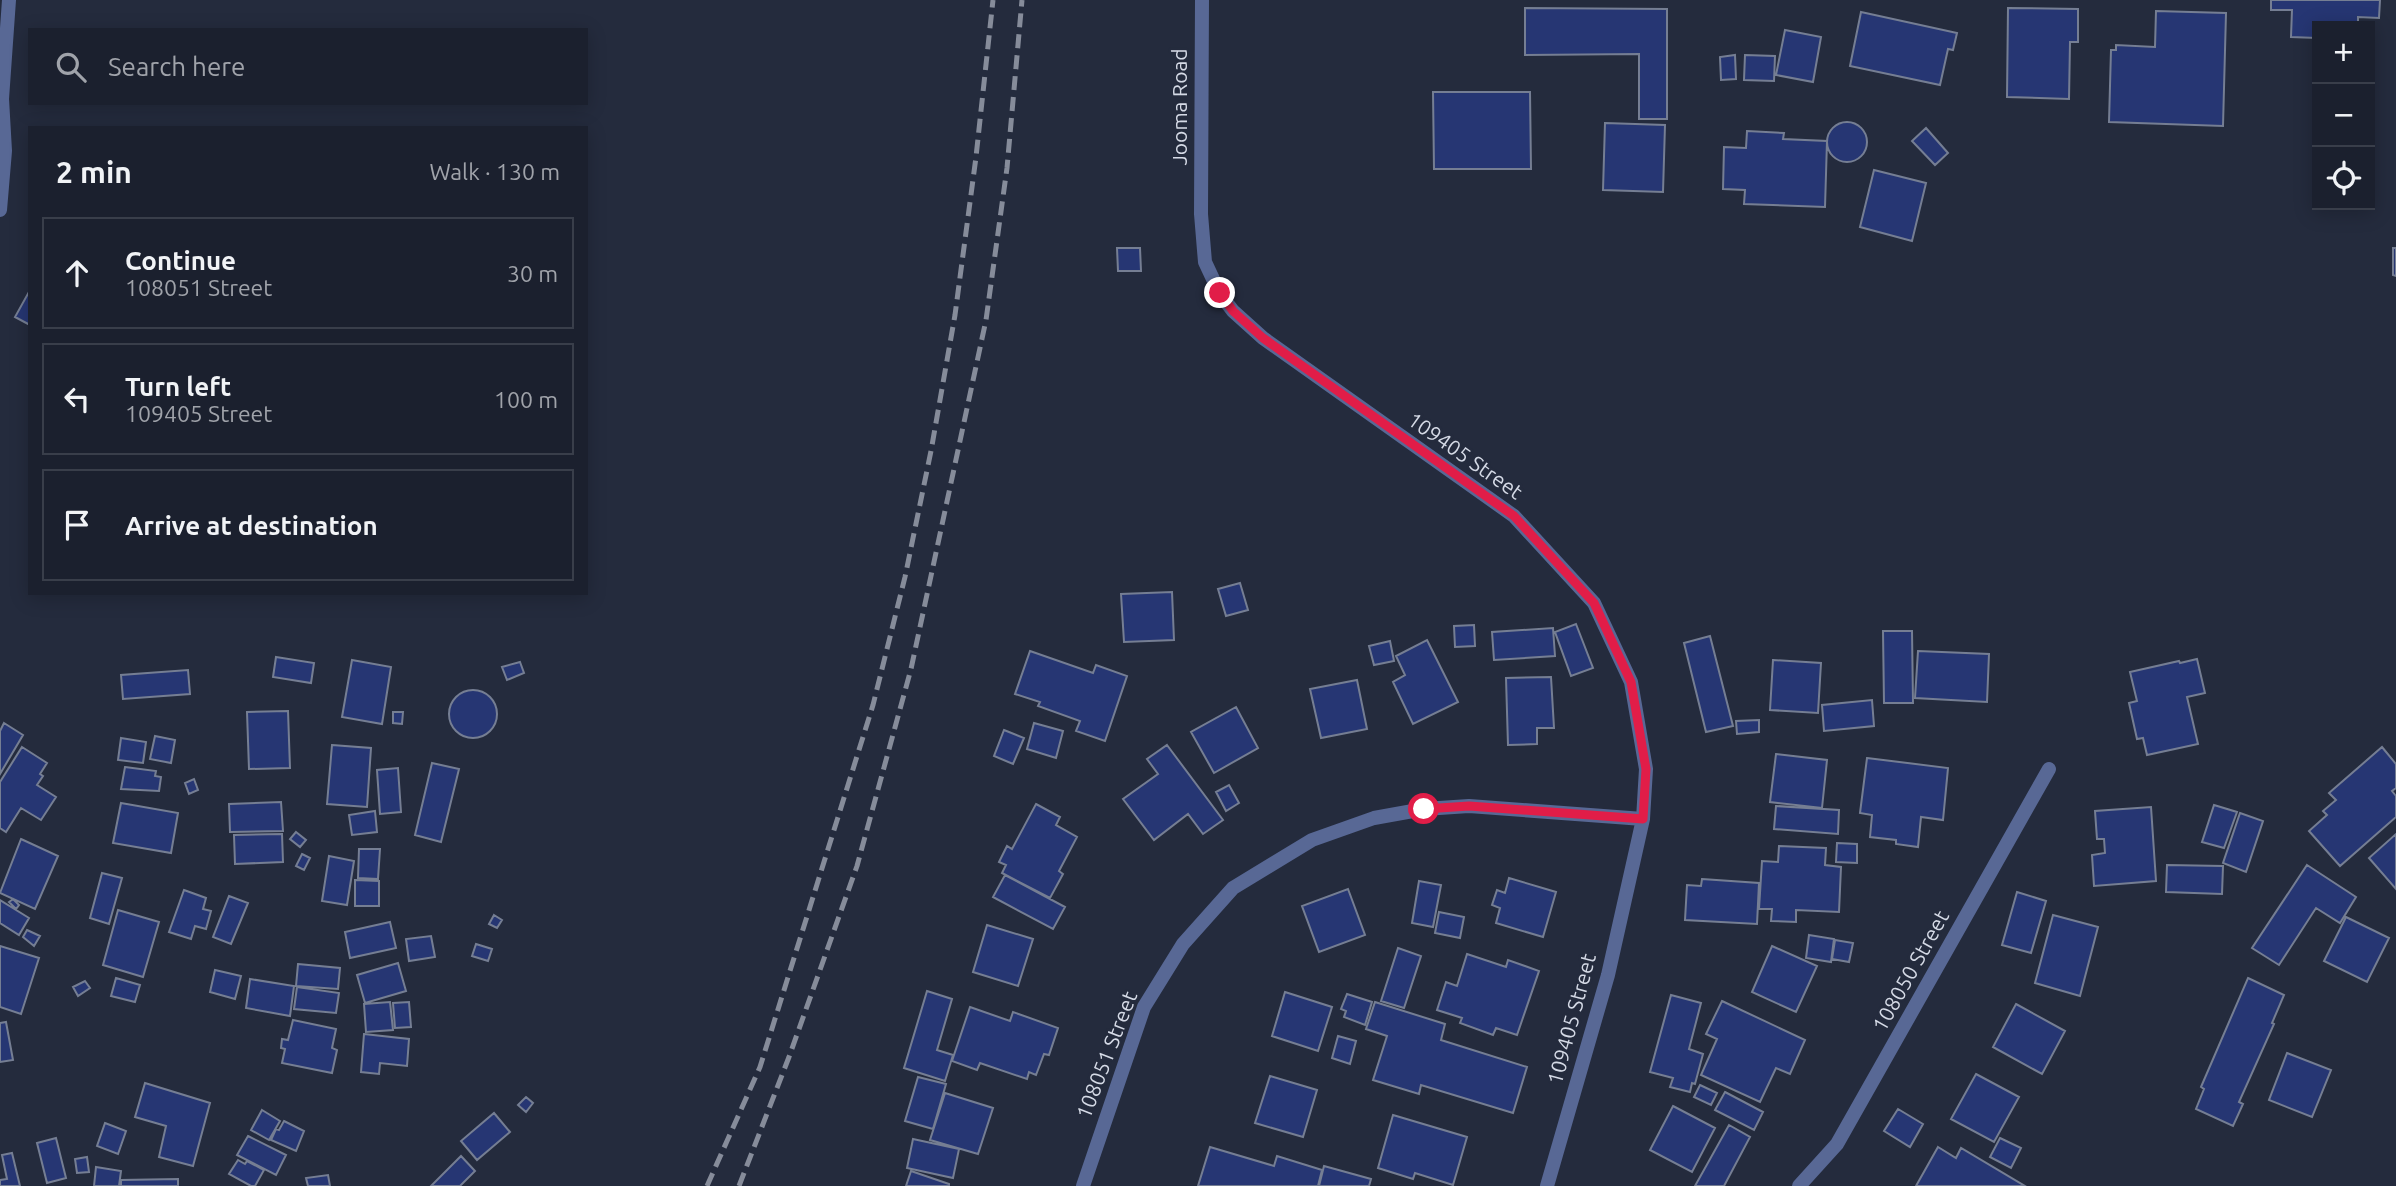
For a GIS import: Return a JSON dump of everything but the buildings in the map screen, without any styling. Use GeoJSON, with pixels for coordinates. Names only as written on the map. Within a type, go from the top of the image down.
{"type":"FeatureCollection","features":[{"type":"Feature","properties":{"kind":"street"},"geometry":{"type":"LineString","coordinates":[[0,210],[5,151],[2,99],[9,0]]}},
{"type":"Feature","properties":{"kind":"street","name":"Jooma Road"},"geometry":{"type":"LineString","coordinates":[[1201,214],[1202,0]]}},
{"type":"Feature","properties":{"kind":"street","name":"109405 Street"},"geometry":{"type":"LineString","coordinates":[[1201,214],[1205,262],[1220,293],[1233,311],[1263,338],[1304,368],[1514,516],[1594,603],[1631,682],[1646,769],[1643,819],[1608,975],[1547,1186]]}},
{"type":"Feature","properties":{"kind":"street","name":"108050 Street"},"geometry":{"type":"LineString","coordinates":[[1799,1186],[1837,1144],[2049,769]]}},
{"type":"Feature","properties":{"kind":"street","name":"108051 Street"},"geometry":{"type":"LineString","coordinates":[[1083,1186],[1144,1007],[1183,944],[1233,888],[1312,840],[1374,818],[1424,809],[1469,806],[1643,819]]}},
{"type":"Feature","properties":{"kind":"railway"},"geometry":{"type":"LineString","coordinates":[[707,1186],[760,1067],[873,705],[905,577],[955,315],[993,0]]}},
{"type":"Feature","properties":{"kind":"railway"},"geometry":{"type":"LineString","coordinates":[[739,1186],[789,1057],[857,866],[911,669],[986,320],[1007,168],[1022,0]]}},
{"type":"Feature","properties":{"kind":"route"},"geometry":{"type":"LineString","coordinates":[[1220,293],[1233,311],[1263,338],[1514,516],[1594,603],[1631,682],[1646,769],[1643,819],[1469,806],[1424,809]]}}]}
